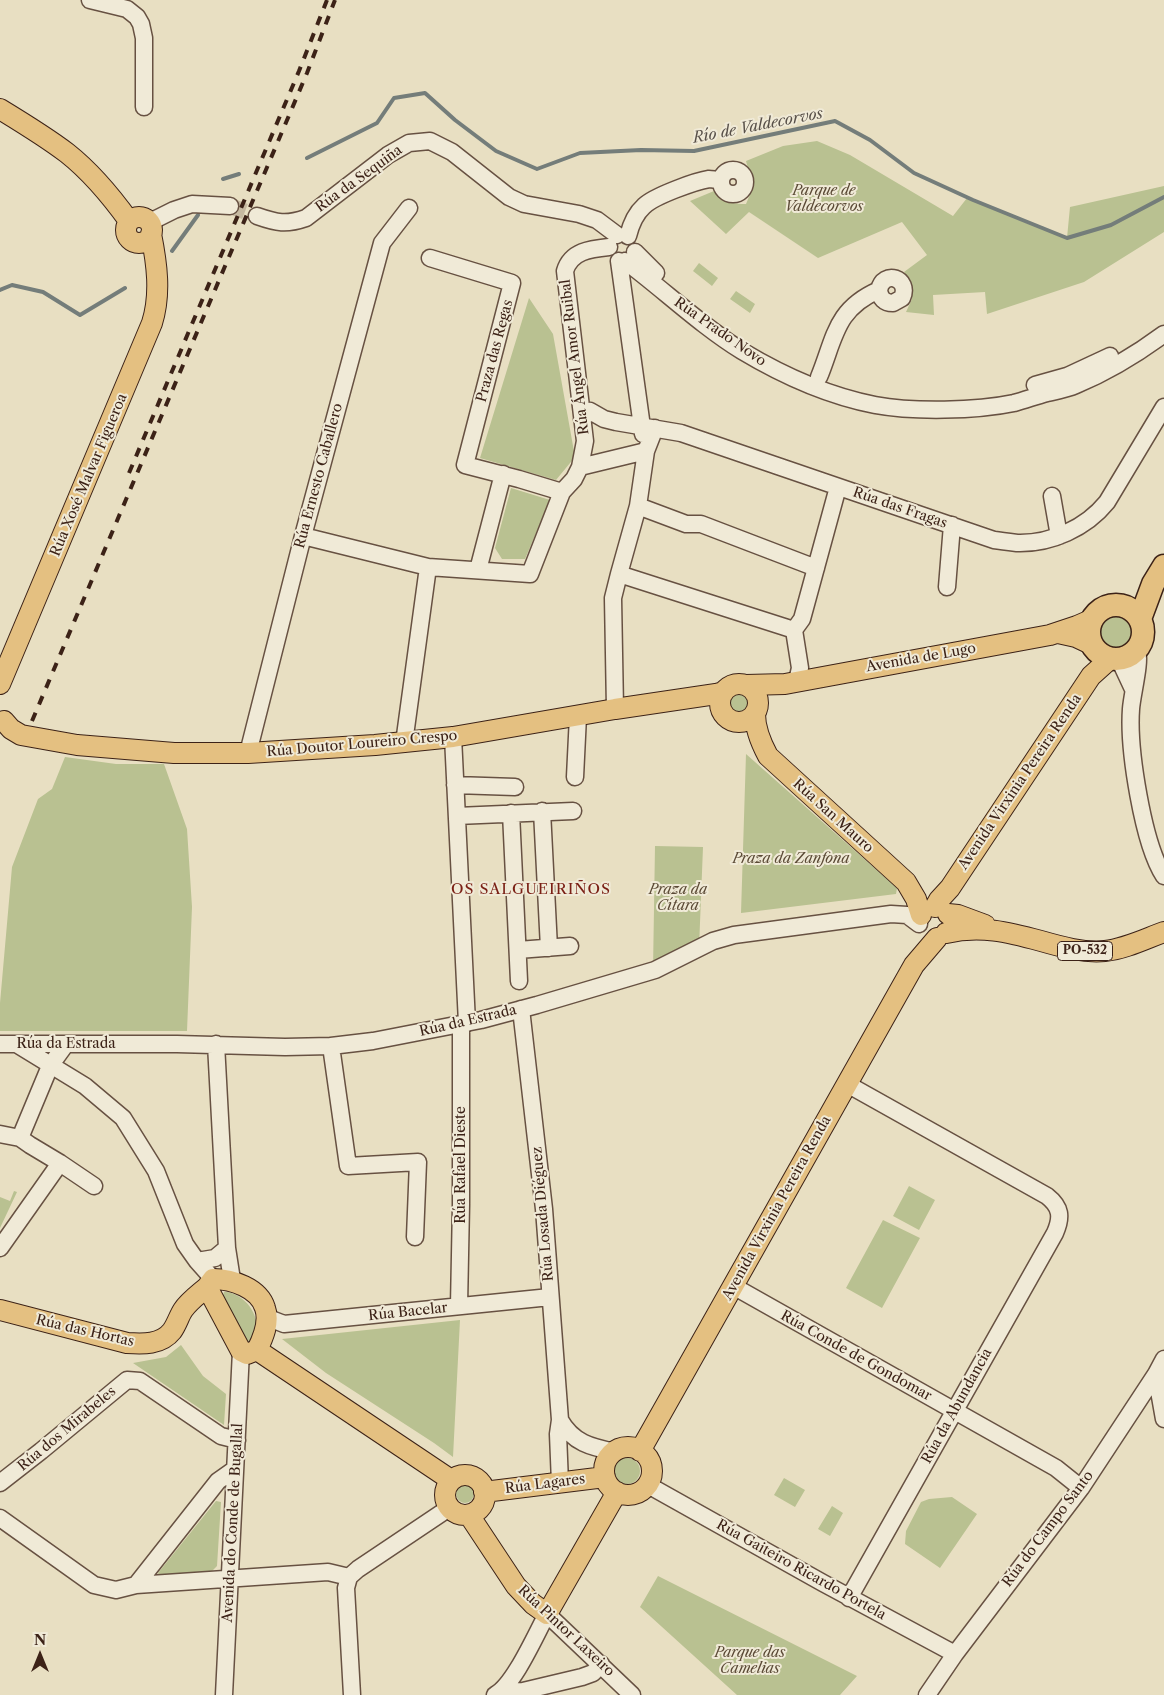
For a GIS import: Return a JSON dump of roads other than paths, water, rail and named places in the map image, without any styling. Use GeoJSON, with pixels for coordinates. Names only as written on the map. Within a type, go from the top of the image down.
{"type":"FeatureCollection","features":[{"type":"Feature","properties":{"kind":"highway"},"geometry":{"type":"LineString","coordinates":[[1132,613],[1158,575]]}},
{"type":"Feature","properties":{"kind":"highway"},"geometry":{"type":"LineString","coordinates":[[1110,606],[1132,613],[1143,635],[1111,652],[1089,631],[1093,618],[1103,608],[1110,606]]}},
{"type":"Feature","properties":{"kind":"main road"},"geometry":{"type":"LineString","coordinates":[[0,109],[45,137],[78,163],[99,184],[129,221],[140,217],[144,218],[146,233]]}},
{"type":"Feature","properties":{"kind":"main road","name":"Rúa Xosé Malvar Figueroa"},"geometry":{"type":"LineString","coordinates":[[0,684],[152,324],[158,292],[155,262],[147,251],[146,233]]}},
{"type":"Feature","properties":{"kind":"main road","name":"Avenida de Lugo"},"geometry":{"type":"LineString","coordinates":[[746,685],[791,682],[1058,633],[1093,618]]}},
{"type":"Feature","properties":{"kind":"main road","name":"Avenida de Lugo"},"geometry":{"type":"LineString","coordinates":[[1058,633],[1076,637],[1111,652]]}},
{"type":"Feature","properties":{"kind":"main road","name":"Avenida Virxinia Pereira Renda"},"geometry":{"type":"LineString","coordinates":[[640,1451],[914,965],[924,951],[939,900],[950,888],[1091,676],[1111,652]]}},
{"type":"Feature","properties":{"kind":"main road","name":"Avenida de Lugo"},"geometry":{"type":"LineString","coordinates":[[750,712],[767,693],[791,682]]}},
{"type":"Feature","properties":{"kind":"main road"},"geometry":{"type":"LineString","coordinates":[[733,684],[746,685],[754,691],[750,712],[726,717],[722,712],[720,702],[723,692],[733,684]]}},
{"type":"Feature","properties":{"kind":"main road","name":"Rúa Doutor Loureiro Crespo"},"geometry":{"type":"LineString","coordinates":[[1,716],[11,729],[21,735],[77,745],[174,753],[248,753],[453,737],[723,692]]}},
{"type":"Feature","properties":{"kind":"main road","name":"Rúa San Mauro"},"geometry":{"type":"LineString","coordinates":[[750,712],[744,726],[763,747],[768,756],[906,882],[920,889],[927,897],[934,920]]}},
{"type":"Feature","properties":{"kind":"main road","name":"PO-532"},"geometry":{"type":"LineString","coordinates":[[934,920],[958,915],[1006,933],[1085,951],[1106,951],[1122,948],[1164,932]]}},
{"type":"Feature","properties":{"kind":"main road"},"geometry":{"type":"LineString","coordinates":[[217,1281],[258,1296],[265,1308],[264,1337],[249,1351]]}},
{"type":"Feature","properties":{"kind":"main road"},"geometry":{"type":"LineString","coordinates":[[217,1281],[249,1351],[451,1480]]}},
{"type":"Feature","properties":{"kind":"main road","name":"Rúa das Hortas"},"geometry":{"type":"LineString","coordinates":[[0,1310],[127,1343],[146,1344],[166,1337],[184,1308],[217,1281]]}},
{"type":"Feature","properties":{"kind":"main road"},"geometry":{"type":"LineString","coordinates":[[547,1614],[611,1485],[606,1462],[615,1452],[628,1448],[640,1451],[646,1456],[650,1463],[651,1478],[648,1485],[631,1495],[611,1485]]}},
{"type":"Feature","properties":{"kind":"main road"},"geometry":{"type":"LineString","coordinates":[[462,1476],[474,1478],[478,1481],[484,1492],[480,1509],[469,1515],[458,1514],[449,1508],[444,1496],[451,1480],[462,1476]]}},
{"type":"Feature","properties":{"kind":"main road","name":"Rúa Lagares"},"geometry":{"type":"LineString","coordinates":[[484,1492],[560,1483],[611,1485]]}},
{"type":"Feature","properties":{"kind":"main road","name":"Rúa Pintor Laxeiro"},"geometry":{"type":"LineString","coordinates":[[469,1515],[516,1586],[533,1604],[547,1614]]}},
{"type":"Feature","properties":{"kind":"street"},"geometry":{"type":"LineString","coordinates":[[90,0],[127,9],[137,17],[141,24],[144,38],[144,107]]}},
{"type":"Feature","properties":{"kind":"street","name":"Rúa da Sequiña"},"geometry":{"type":"LineString","coordinates":[[257,216],[272,221],[292,223],[306,218],[388,154],[410,143],[430,142],[452,152],[509,197],[524,204],[579,214],[597,220],[618,240]]}},
{"type":"Feature","properties":{"kind":"street"},"geometry":{"type":"LineString","coordinates":[[626,258],[610,255],[618,240],[645,205],[657,197],[710,179],[721,181]]}},
{"type":"Feature","properties":{"kind":"street"},"geometry":{"type":"LineString","coordinates":[[146,233],[174,210],[192,204],[230,206]]}},
{"type":"Feature","properties":{"kind":"street","name":"Rúa Ernesto Caballero"},"geometry":{"type":"LineString","coordinates":[[248,753],[303,536],[382,242],[408,208]]}},
{"type":"Feature","properties":{"kind":"street"},"geometry":{"type":"LineString","coordinates":[[615,709],[613,598],[638,506],[648,426],[627,318],[626,258],[635,245],[633,240],[618,240]]}},
{"type":"Feature","properties":{"kind":"street","name":"Rúa Ángel Amor Ruibal"},"geometry":{"type":"LineString","coordinates":[[478,570],[530,574],[562,492],[574,479],[580,467],[585,441],[565,271],[572,258],[581,252],[618,240]]}},
{"type":"Feature","properties":{"kind":"street","name":"Praza das Regas"},"geometry":{"type":"LineString","coordinates":[[430,258],[512,283],[465,465],[503,474],[562,492]]}},
{"type":"Feature","properties":{"kind":"street","name":"Rúa Prado Novo"},"geometry":{"type":"LineString","coordinates":[[626,258],[646,278],[684,309],[741,350],[773,369],[839,395],[875,405],[953,409],[1013,403],[1074,386],[1116,366],[1164,334]]}},
{"type":"Feature","properties":{"kind":"street","name":"Rúa Prado Novo"},"geometry":{"type":"LineString","coordinates":[[626,258],[668,284],[705,313],[746,341],[779,360],[842,386],[873,393],[919,399],[953,399],[1010,393],[1067,376],[1110,356],[1164,321]]}},
{"type":"Feature","properties":{"kind":"street"},"geometry":{"type":"LineString","coordinates":[[627,318],[632,312],[630,290],[635,282],[646,278]]}},
{"type":"Feature","properties":{"kind":"street"},"geometry":{"type":"LineString","coordinates":[[819,377],[841,319],[856,302],[879,290]]}},
{"type":"Feature","properties":{"kind":"street","name":"Rúa das Fragas"},"geometry":{"type":"LineString","coordinates":[[582,418],[590,411],[604,419],[681,433],[994,540],[1018,543],[1033,542],[1059,536],[1081,526],[1100,511],[1164,407]]}},
{"type":"Feature","properties":{"kind":"street"},"geometry":{"type":"LineString","coordinates":[[580,467],[646,451]]}},
{"type":"Feature","properties":{"kind":"street"},"geometry":{"type":"LineString","coordinates":[[303,536],[428,567],[478,570],[503,474]]}},
{"type":"Feature","properties":{"kind":"street"},"geometry":{"type":"LineString","coordinates":[[791,682],[800,668],[794,630],[802,619],[838,487]]}},
{"type":"Feature","properties":{"kind":"street"},"geometry":{"type":"LineString","coordinates":[[1052,496],[1059,536]]}},
{"type":"Feature","properties":{"kind":"street"},"geometry":{"type":"LineString","coordinates":[[638,506],[686,524],[701,524],[816,568]]}},
{"type":"Feature","properties":{"kind":"street"},"geometry":{"type":"LineString","coordinates":[[947,587],[952,525]]}},
{"type":"Feature","properties":{"kind":"street"},"geometry":{"type":"LineString","coordinates":[[404,742],[428,567]]}},
{"type":"Feature","properties":{"kind":"street"},"geometry":{"type":"LineString","coordinates":[[619,574],[794,630]]}},
{"type":"Feature","properties":{"kind":"street"},"geometry":{"type":"LineString","coordinates":[[1111,652],[1133,689],[1130,712],[1134,771],[1149,839],[1164,876]]}},
{"type":"Feature","properties":{"kind":"street"},"geometry":{"type":"LineString","coordinates":[[575,777],[578,716]]}},
{"type":"Feature","properties":{"kind":"street","name":"Rúa Rafael Dieste"},"geometry":{"type":"LineString","coordinates":[[453,737],[464,1024],[459,1306]]}},
{"type":"Feature","properties":{"kind":"street"},"geometry":{"type":"LineString","coordinates":[[455,785],[516,787]]}},
{"type":"Feature","properties":{"kind":"street"},"geometry":{"type":"LineString","coordinates":[[542,811],[549,948]]}},
{"type":"Feature","properties":{"kind":"street"},"geometry":{"type":"LineString","coordinates":[[457,816],[573,811]]}},
{"type":"Feature","properties":{"kind":"street"},"geometry":{"type":"LineString","coordinates":[[511,813],[519,981]]}},
{"type":"Feature","properties":{"kind":"street","name":"Rúa da Estrada"},"geometry":{"type":"LineString","coordinates":[[0,1044],[216,1044],[285,1047],[331,1046],[373,1042],[464,1024],[655,970],[713,942],[734,935],[891,914],[934,920]]}},
{"type":"Feature","properties":{"kind":"street"},"geometry":{"type":"LineString","coordinates":[[518,950],[570,946]]}},
{"type":"Feature","properties":{"kind":"street","name":"Rúa Losada Diéguez"},"geometry":{"type":"LineString","coordinates":[[521,1009],[544,1209],[560,1420],[558,1434],[560,1483]]}},
{"type":"Feature","properties":{"kind":"street"},"geometry":{"type":"LineString","coordinates":[[20,1138],[50,1066],[66,1044]]}},
{"type":"Feature","properties":{"kind":"street"},"geometry":{"type":"LineString","coordinates":[[18,1045],[85,1086],[123,1118],[156,1171],[185,1244],[197,1261],[217,1281],[227,1248],[216,1044]]}},
{"type":"Feature","properties":{"kind":"street"},"geometry":{"type":"LineString","coordinates":[[331,1046],[348,1166],[418,1162],[415,1237]]}},
{"type":"Feature","properties":{"kind":"street","name":"Rúa da Abundancia"},"geometry":{"type":"LineString","coordinates":[[847,1084],[1047,1196],[1058,1207],[1060,1212],[1060,1220],[1055,1233],[849,1598]]}},
{"type":"Feature","properties":{"kind":"street"},"geometry":{"type":"LineString","coordinates":[[0,1134],[20,1138],[94,1186]]}},
{"type":"Feature","properties":{"kind":"street"},"geometry":{"type":"LineString","coordinates":[[0,1248],[60,1163]]}},
{"type":"Feature","properties":{"kind":"street"},"geometry":{"type":"LineString","coordinates":[[197,1261],[215,1258],[227,1248]]}},
{"type":"Feature","properties":{"kind":"street","name":"Rúa Conde de Gondomar"},"geometry":{"type":"LineString","coordinates":[[733,1286],[1056,1468],[1081,1488]]}},
{"type":"Feature","properties":{"kind":"street","name":"Rúa Bacelar"},"geometry":{"type":"LineString","coordinates":[[266,1317],[284,1324],[550,1297]]}},
{"type":"Feature","properties":{"kind":"street","name":"Avenida do Conde de Bugallal"},"geometry":{"type":"LineString","coordinates":[[224,1695],[237,1440],[249,1351]]}},
{"type":"Feature","properties":{"kind":"street","name":"Rúa do Campo Santo"},"geometry":{"type":"LineString","coordinates":[[927,1695],[955,1654],[1081,1488],[1164,1359]]}},
{"type":"Feature","properties":{"kind":"street"},"geometry":{"type":"LineString","coordinates":[[1156,1374],[1164,1419]]}},
{"type":"Feature","properties":{"kind":"street","name":"Rúa dos Mirabeles"},"geometry":{"type":"LineString","coordinates":[[0,1483],[127,1380],[140,1381],[221,1436],[237,1440]]}},
{"type":"Feature","properties":{"kind":"street"},"geometry":{"type":"LineString","coordinates":[[560,1420],[573,1437],[599,1449],[615,1452]]}},
{"type":"Feature","properties":{"kind":"street"},"geometry":{"type":"LineString","coordinates":[[136,1585],[218,1481],[236,1469]]}},
{"type":"Feature","properties":{"kind":"street","name":"Rúa Gaiteiro Ricardo Portela"},"geometry":{"type":"LineString","coordinates":[[648,1485],[849,1598],[955,1654]]}},
{"type":"Feature","properties":{"kind":"street"},"geometry":{"type":"LineString","coordinates":[[352,1695],[346,1604],[346,1588],[349,1578],[358,1569],[449,1508]]}},
{"type":"Feature","properties":{"kind":"street"},"geometry":{"type":"LineString","coordinates":[[0,1518],[94,1585],[116,1590],[136,1585],[328,1572],[349,1578]]}},
{"type":"Feature","properties":{"kind":"street"},"geometry":{"type":"LineString","coordinates":[[497,1694],[511,1680],[547,1614]]}},
{"type":"Feature","properties":{"kind":"street","name":"Rúa Pintor Laxeiro"},"geometry":{"type":"LineString","coordinates":[[547,1614],[632,1695]]}},
{"type":"Feature","properties":{"kind":"street"},"geometry":{"type":"LineString","coordinates":[[497,1694],[523,1691],[582,1677],[592,1673],[601,1664]]}},
{"type":"Feature","properties":{"kind":"waterway","name":"Río de Valdecorvos"},"geometry":{"type":"LineString","coordinates":[[307,158],[377,123],[394,98],[425,93],[455,120],[496,151],[537,169],[580,153],[641,150],[694,151],[835,121],[870,140],[914,173],[973,200],[1067,238],[1111,225],[1164,197]]}},
{"type":"Feature","properties":{"kind":"waterway","name":"Río de Valdecorvos"},"geometry":{"type":"LineString","coordinates":[[223,179],[239,174]]}},
{"type":"Feature","properties":{"kind":"waterway","name":"Río de Valdecorvos"},"geometry":{"type":"LineString","coordinates":[[172,251],[198,215]]}},
{"type":"Feature","properties":{"kind":"waterway","name":"Río de Valdecorvos"},"geometry":{"type":"LineString","coordinates":[[0,290],[12,285],[43,292],[80,315],[125,288]]}},
{"type":"Feature","properties":{"kind":"tunnel"},"geometry":{"type":"LineString","coordinates":[[230,206],[257,216]]}},
{"type":"Feature","properties":{"kind":"railway"},"geometry":{"type":"LineString","coordinates":[[129,473],[299,71],[327,0]]}},
{"type":"Feature","properties":{"kind":"railway"},"geometry":{"type":"LineString","coordinates":[[32,721],[307,73],[335,0]]}},
{"type":"Feature","properties":{"kind":"district","name":"OS SALGUEIRIÑOS"},"geometry":{"type":"Point","coordinates":[531,890]}},
{"type":"Feature","properties":{"kind":"park label","name":"Parque de Valdecorvos"},"geometry":{"type":"Point","coordinates":[824,200]}},
{"type":"Feature","properties":{"kind":"park label","name":"Praza da Zanfona"},"geometry":{"type":"Point","coordinates":[791,859]}},
{"type":"Feature","properties":{"kind":"park label","name":"Praza da Cítara"},"geometry":{"type":"Point","coordinates":[678,898]}},
{"type":"Feature","properties":{"kind":"park label","name":"Parque das Camelias"},"geometry":{"type":"Point","coordinates":[750,1662]}}]}
